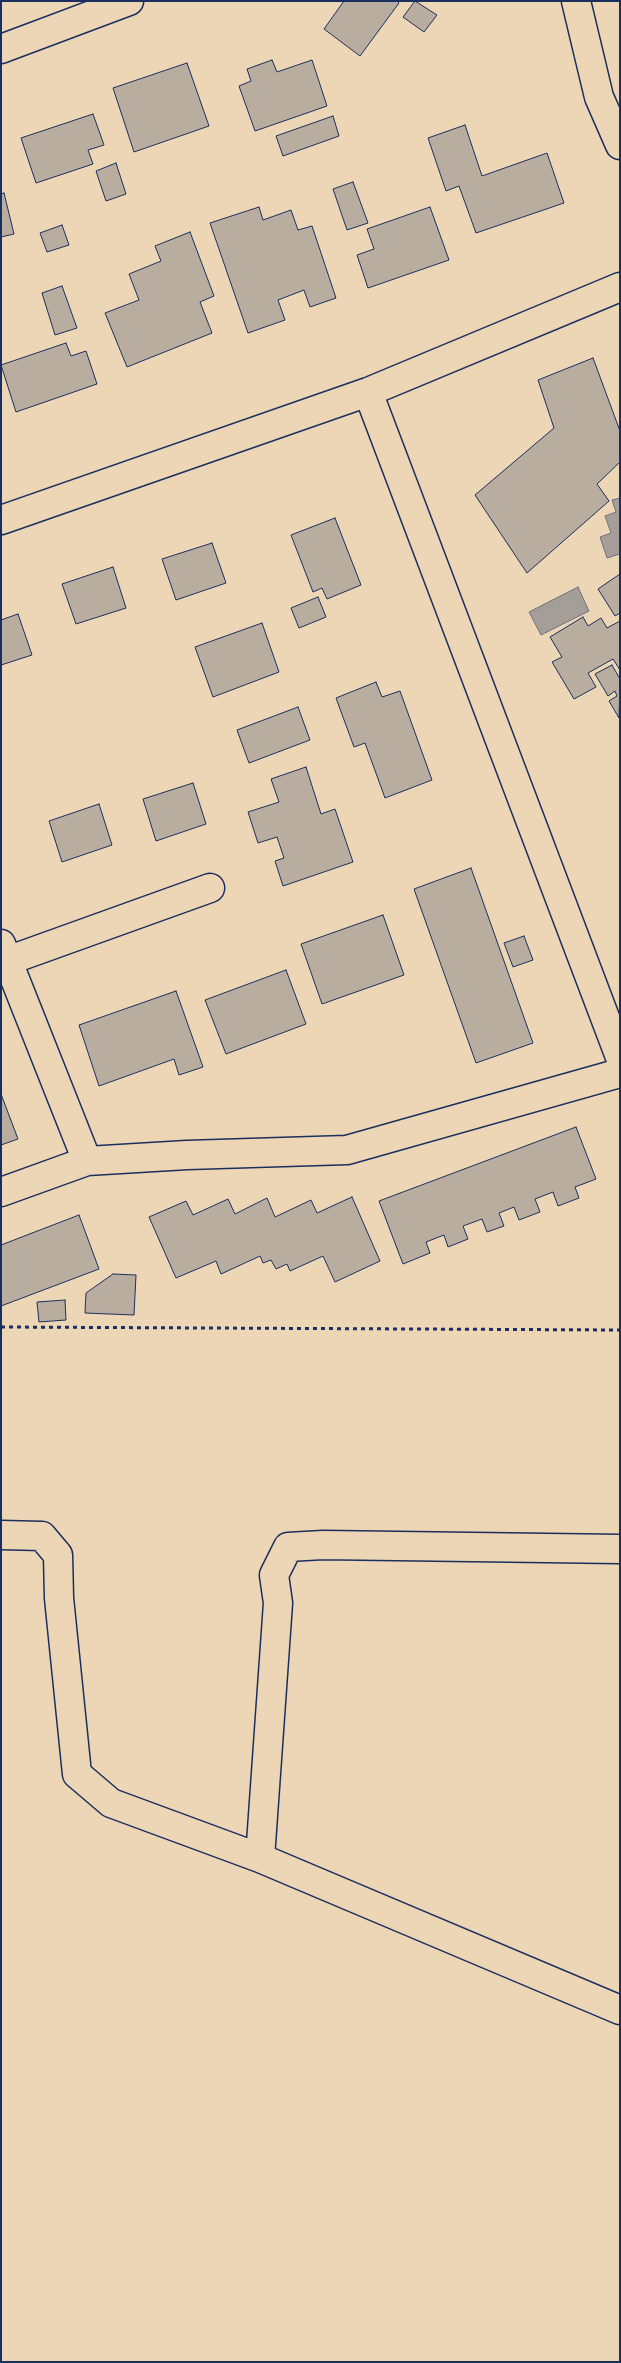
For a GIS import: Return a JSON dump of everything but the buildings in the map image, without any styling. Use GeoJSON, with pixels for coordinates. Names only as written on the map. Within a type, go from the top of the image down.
{"type":"FeatureCollection","features":[{"type":"Feature","properties":{"kind":"street"},"geometry":{"type":"LineString","coordinates":[[1,49],[129,1]]}},
{"type":"Feature","properties":{"kind":"street"},"geometry":{"type":"LineString","coordinates":[[576,1],[599,97],[620,144]]}},
{"type":"Feature","properties":{"kind":"street"},"geometry":{"type":"LineString","coordinates":[[1,520],[368,392],[620,287]]}},
{"type":"Feature","properties":{"kind":"street"},"geometry":{"type":"LineString","coordinates":[[368,392],[620,1057]]}},
{"type":"Feature","properties":{"kind":"street"},"geometry":{"type":"LineString","coordinates":[[87,1161],[4,953],[210,888]]}},
{"type":"Feature","properties":{"kind":"street"},"geometry":{"type":"LineString","coordinates":[[1,1192],[87,1161],[187,1155],[347,1150],[620,1073]]}},
{"type":"Feature","properties":{"kind":"street"},"geometry":{"type":"LineString","coordinates":[[1,1535],[42,1536],[58,1555],[59,1598],[77,1774],[110,1803],[260,1858],[620,2010]]}},
{"type":"Feature","properties":{"kind":"street"},"geometry":{"type":"LineString","coordinates":[[260,1858],[278,1603],[274,1575],[288,1547],[323,1545],[620,1549]]}},
{"type":"Feature","properties":{"kind":"path"},"geometry":{"type":"LineString","coordinates":[[1,1327],[620,1330]]}},
{"type":"Feature","properties":{"kind":"shaded area"},"geometry":{"type":"Polygon","coordinates":[[[620,498],[620,554],[607,558],[600,537],[611,533],[605,516],[616,512],[612,500],[620,498]]]}},
{"type":"Feature","properties":{"kind":"shaded area"},"geometry":{"type":"Polygon","coordinates":[[[578,587],[589,611],[541,635],[529,612],[578,587]]]}}]}
